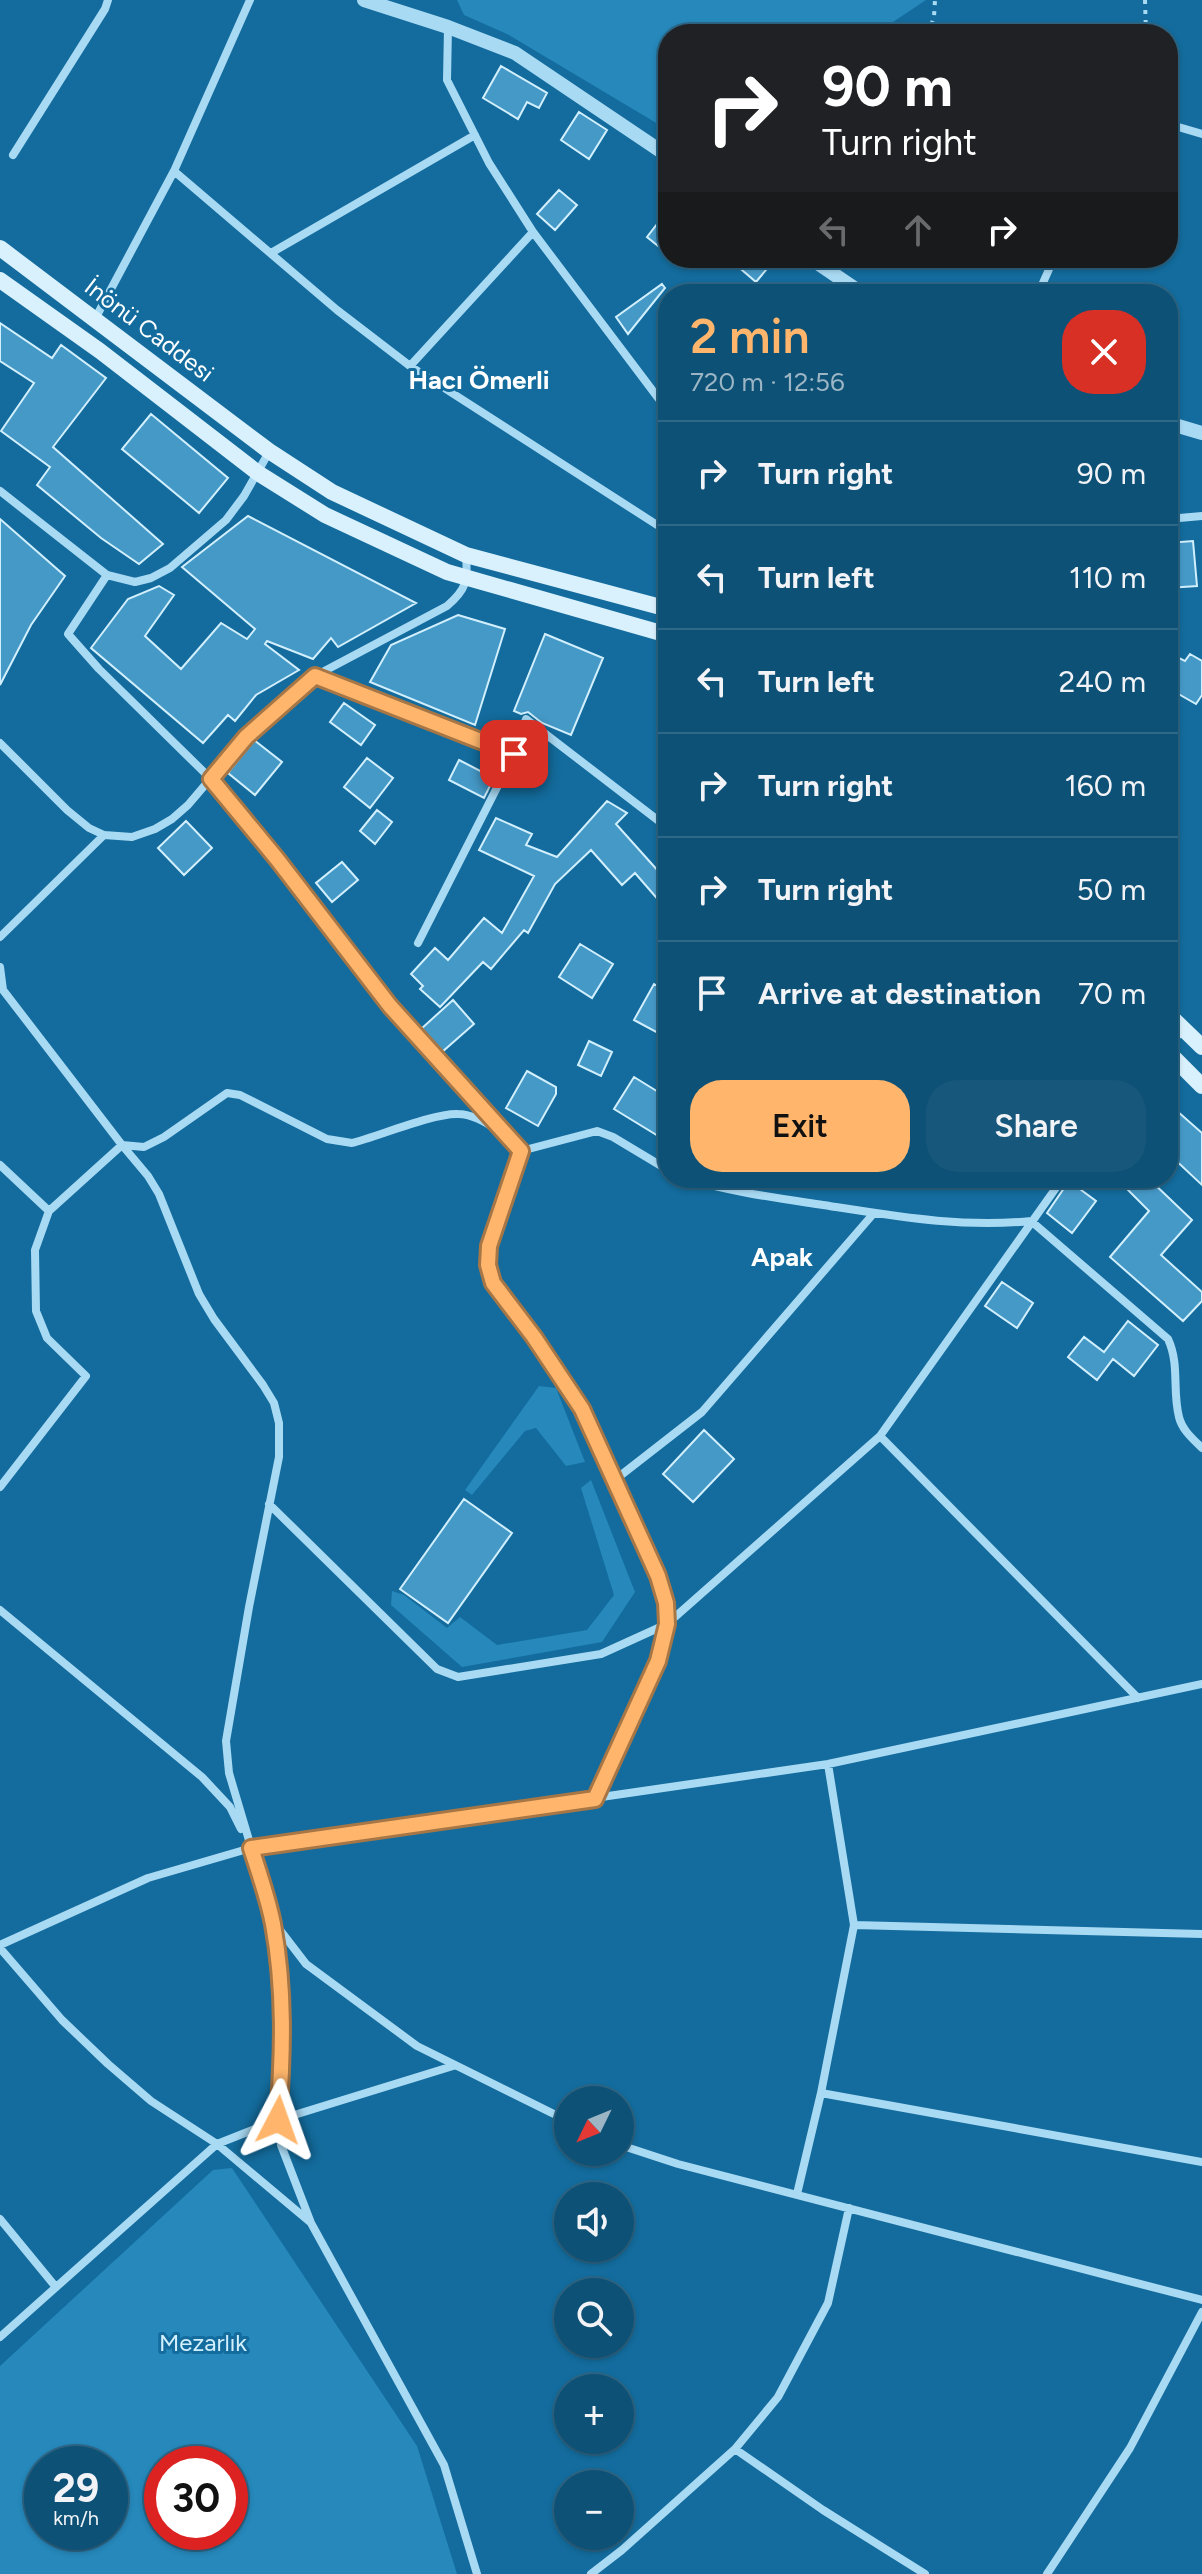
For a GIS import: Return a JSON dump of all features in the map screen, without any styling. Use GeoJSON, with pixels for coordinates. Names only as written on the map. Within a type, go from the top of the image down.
{"type":"FeatureCollection","features":[{"type":"Feature","properties":{"kind":"main road","name":"İnönü Caddesi"},"geometry":{"type":"LineString","coordinates":[[0,248],[269,451],[332,492],[466,555],[658,606]]}},
{"type":"Feature","properties":{"kind":"main road","name":"İnönü Caddesi"},"geometry":{"type":"LineString","coordinates":[[0,280],[100,351],[258,473],[325,515],[447,572],[658,632]]}},
{"type":"Feature","properties":{"kind":"main road"},"geometry":{"type":"LineString","coordinates":[[1178,1024],[1202,1047]]}},
{"type":"Feature","properties":{"kind":"main road"},"geometry":{"type":"LineString","coordinates":[[1178,1062],[1202,1086]]}},
{"type":"Feature","properties":{"kind":"street"},"geometry":{"type":"LineString","coordinates":[[13,155],[108,0]]}},
{"type":"Feature","properties":{"kind":"street"},"geometry":{"type":"LineString","coordinates":[[95,319],[174,171],[250,0]]}},
{"type":"Feature","properties":{"kind":"street"},"geometry":{"type":"LineString","coordinates":[[364,0],[515,53],[658,149]]}},
{"type":"Feature","properties":{"kind":"street"},"geometry":{"type":"LineString","coordinates":[[448,27],[447,80],[489,163],[533,232],[658,398]]}},
{"type":"Feature","properties":{"kind":"street"},"geometry":{"type":"LineString","coordinates":[[1178,127],[1202,134]]}},
{"type":"Feature","properties":{"kind":"street"},"geometry":{"type":"LineString","coordinates":[[271,253],[475,135]]}},
{"type":"Feature","properties":{"kind":"street"},"geometry":{"type":"LineString","coordinates":[[174,171],[337,310],[410,366],[658,526]]}},
{"type":"Feature","properties":{"kind":"street"},"geometry":{"type":"LineString","coordinates":[[410,366],[533,232]]}},
{"type":"Feature","properties":{"kind":"street"},"geometry":{"type":"LineString","coordinates":[[825,268],[848,284]]}},
{"type":"Feature","properties":{"kind":"street"},"geometry":{"type":"LineString","coordinates":[[1178,426],[1202,433]]}},
{"type":"Feature","properties":{"kind":"street"},"geometry":{"type":"LineString","coordinates":[[0,491],[107,575],[135,582],[170,568],[226,520],[269,451]]}},
{"type":"Feature","properties":{"kind":"street"},"geometry":{"type":"LineString","coordinates":[[1178,518],[1202,516]]}},
{"type":"Feature","properties":{"kind":"street"},"geometry":{"type":"LineString","coordinates":[[0,743],[89,828],[104,835],[132,837],[155,829],[188,805],[246,737],[315,676],[447,606],[460,595],[468,578],[466,555]]}},
{"type":"Feature","properties":{"kind":"street"},"geometry":{"type":"LineString","coordinates":[[107,575],[68,634],[99,669],[211,779],[390,1006],[521,1151]]}},
{"type":"Feature","properties":{"kind":"street"},"geometry":{"type":"LineString","coordinates":[[315,676],[514,754]]}},
{"type":"Feature","properties":{"kind":"street"},"geometry":{"type":"LineString","coordinates":[[418,943],[514,754],[526,719],[658,820]]}},
{"type":"Feature","properties":{"kind":"street"},"geometry":{"type":"LineString","coordinates":[[0,937],[104,835]]}},
{"type":"Feature","properties":{"kind":"street"},"geometry":{"type":"LineString","coordinates":[[0,967],[2,992],[148,1176],[159,1194],[186,1266],[214,1319],[274,1403],[281,1442],[226,1741],[229,1773],[273,1921],[280,1971],[283,2024],[278,2120],[281,2145],[311,2223],[444,2465],[477,2574]]}},
{"type":"Feature","properties":{"kind":"street"},"geometry":{"type":"LineString","coordinates":[[0,1487],[86,1376],[47,1338],[36,1311],[35,1250],[49,1211],[122,1145],[144,1147],[164,1137],[227,1093],[240,1095],[340,1143],[352,1143],[437,1117],[459,1114],[497,1129],[521,1151]]}},
{"type":"Feature","properties":{"kind":"street"},"geometry":{"type":"LineString","coordinates":[[521,1151],[597,1131],[658,1164]]}},
{"type":"Feature","properties":{"kind":"street"},"geometry":{"type":"LineString","coordinates":[[521,1151],[489,1246],[488,1265],[493,1283],[549,1358],[582,1409],[616,1479],[658,1576],[666,1603],[667,1624],[658,1661],[595,1799]]}},
{"type":"Feature","properties":{"kind":"street"},"geometry":{"type":"LineString","coordinates":[[0,1165],[49,1211]]}},
{"type":"Feature","properties":{"kind":"street"},"geometry":{"type":"LineString","coordinates":[[728,1188],[954,1224],[992,1225],[1031,1221],[1168,1339],[1175,1353],[1179,1418],[1188,1434],[1202,1448]]}},
{"type":"Feature","properties":{"kind":"street"},"geometry":{"type":"LineString","coordinates":[[269,1504],[437,1669],[458,1677],[601,1654],[667,1624],[880,1436],[1056,1188]]}},
{"type":"Feature","properties":{"kind":"street"},"geometry":{"type":"LineString","coordinates":[[616,1479],[702,1412],[874,1213]]}},
{"type":"Feature","properties":{"kind":"street"},"geometry":{"type":"LineString","coordinates":[[880,1436],[1138,1698]]}},
{"type":"Feature","properties":{"kind":"street"},"geometry":{"type":"LineString","coordinates":[[0,1611],[202,1777],[230,1807],[251,1848]]}},
{"type":"Feature","properties":{"kind":"street"},"geometry":{"type":"LineString","coordinates":[[311,2223],[217,2144],[151,2101],[108,2064],[62,2020],[0,1947],[148,1878],[251,1848],[828,1764],[1202,1684]]}},
{"type":"Feature","properties":{"kind":"street"},"geometry":{"type":"LineString","coordinates":[[797,2194],[821,2093],[854,1925],[828,1764]]}},
{"type":"Feature","properties":{"kind":"street"},"geometry":{"type":"LineString","coordinates":[[273,1921],[306,1964],[417,2046],[554,2114]]}},
{"type":"Feature","properties":{"kind":"street"},"geometry":{"type":"LineString","coordinates":[[854,1925],[1202,1934]]}},
{"type":"Feature","properties":{"kind":"street"},"geometry":{"type":"LineString","coordinates":[[0,2337],[217,2144],[278,2120],[453,2066]]}},
{"type":"Feature","properties":{"kind":"street"},"geometry":{"type":"LineString","coordinates":[[821,2093],[1202,2162]]}},
{"type":"Feature","properties":{"kind":"street"},"geometry":{"type":"LineString","coordinates":[[634,2150],[678,2164],[1202,2300]]}},
{"type":"Feature","properties":{"kind":"street"},"geometry":{"type":"LineString","coordinates":[[591,2574],[735,2449],[778,2397],[828,2303],[849,2208]]}},
{"type":"Feature","properties":{"kind":"street"},"geometry":{"type":"LineString","coordinates":[[0,2219],[55,2286]]}},
{"type":"Feature","properties":{"kind":"street"},"geometry":{"type":"LineString","coordinates":[[1047,2574],[1130,2448],[1202,2312]]}},
{"type":"Feature","properties":{"kind":"street"},"geometry":{"type":"LineString","coordinates":[[735,2449],[823,2510],[925,2574]]}},
{"type":"Feature","properties":{"kind":"path"},"geometry":{"type":"LineString","coordinates":[[932,24],[935,0]]}},
{"type":"Feature","properties":{"kind":"path"},"geometry":{"type":"LineString","coordinates":[[1145,0],[1146,24]]}},
{"type":"Feature","properties":{"kind":"green space"},"geometry":{"type":"Polygon","coordinates":[[[457,0],[926,0],[890,24],[658,24],[658,124],[507,34],[464,15],[457,0]]]}},
{"type":"Feature","properties":{"kind":"green space"},"geometry":{"type":"Polygon","coordinates":[[[539,1386],[556,1388],[585,1462],[566,1466],[536,1428],[525,1431],[472,1495],[465,1490],[539,1386]]]}},
{"type":"Feature","properties":{"kind":"green space"},"geometry":{"type":"Polygon","coordinates":[[[591,1480],[635,1592],[602,1642],[462,1667],[391,1605],[392,1591],[404,1595],[447,1628],[460,1617],[497,1645],[587,1630],[614,1595],[581,1488],[591,1480]]]}},
{"type":"Feature","properties":{"kind":"green space","name":"Mezarlık"},"geometry":{"type":"Polygon","coordinates":[[[232,2168],[417,2446],[457,2574],[0,2574],[0,2366],[213,2170],[232,2168]]]}},
{"type":"Feature","properties":{"kind":"building"},"geometry":{"type":"Polygon","coordinates":[[[501,66],[547,93],[539,108],[527,102],[518,119],[483,98],[501,66]]]}},
{"type":"Feature","properties":{"kind":"building"},"geometry":{"type":"Polygon","coordinates":[[[579,112],[607,130],[589,159],[561,140],[579,112]]]}},
{"type":"Feature","properties":{"kind":"building"},"geometry":{"type":"Polygon","coordinates":[[[559,190],[577,205],[555,230],[537,214],[559,190]]]}},
{"type":"Feature","properties":{"kind":"building"},"geometry":{"type":"Polygon","coordinates":[[[658,223],[658,246],[647,237],[658,223]]]}},
{"type":"Feature","properties":{"kind":"building"},"geometry":{"type":"Polygon","coordinates":[[[740,268],[768,268],[756,282],[740,268]]]}},
{"type":"Feature","properties":{"kind":"building"},"geometry":{"type":"Polygon","coordinates":[[[658,287],[658,297],[628,334],[616,317],[658,287]]]}},
{"type":"Feature","properties":{"kind":"building"},"geometry":{"type":"Polygon","coordinates":[[[0,323],[52,358],[61,345],[106,378],[53,447],[163,544],[139,564],[101,538],[37,485],[50,467],[1,431],[34,383],[0,361],[0,323]]]}},
{"type":"Feature","properties":{"kind":"building"},"geometry":{"type":"Polygon","coordinates":[[[151,414],[228,478],[199,513],[122,449],[151,414]]]}},
{"type":"Feature","properties":{"kind":"building"},"geometry":{"type":"Polygon","coordinates":[[[248,516],[416,603],[338,647],[331,638],[313,659],[267,641],[265,644],[299,670],[256,695],[235,721],[228,715],[203,743],[91,648],[128,599],[159,586],[174,595],[145,636],[181,669],[221,623],[247,639],[255,629],[182,567],[248,516]]]}},
{"type":"Feature","properties":{"kind":"building"},"geometry":{"type":"Polygon","coordinates":[[[0,519],[65,576],[31,625],[0,685],[0,519]]]}},
{"type":"Feature","properties":{"kind":"building"},"geometry":{"type":"Polygon","coordinates":[[[1193,541],[1197,586],[1178,587],[1178,542],[1193,541]]]}},
{"type":"Feature","properties":{"kind":"building"},"geometry":{"type":"Polygon","coordinates":[[[458,615],[505,629],[475,725],[370,682],[391,645],[458,615]]]}},
{"type":"Feature","properties":{"kind":"building"},"geometry":{"type":"Polygon","coordinates":[[[545,634],[603,658],[571,735],[542,723],[528,712],[521,714],[514,711],[545,634]]]}},
{"type":"Feature","properties":{"kind":"building"},"geometry":{"type":"Polygon","coordinates":[[[1190,654],[1202,661],[1202,695],[1196,704],[1178,694],[1178,660],[1185,661],[1190,654]]]}},
{"type":"Feature","properties":{"kind":"building"},"geometry":{"type":"Polygon","coordinates":[[[344,703],[375,725],[361,745],[330,722],[344,703]]]}},
{"type":"Feature","properties":{"kind":"building"},"geometry":{"type":"Polygon","coordinates":[[[254,740],[282,762],[255,795],[228,773],[254,740]]]}},
{"type":"Feature","properties":{"kind":"building"},"geometry":{"type":"Polygon","coordinates":[[[367,758],[393,778],[370,808],[344,787],[367,758]]]}},
{"type":"Feature","properties":{"kind":"building"},"geometry":{"type":"Polygon","coordinates":[[[459,760],[494,778],[484,798],[449,780],[459,760]]]}},
{"type":"Feature","properties":{"kind":"building"},"geometry":{"type":"Polygon","coordinates":[[[607,801],[627,813],[616,824],[658,871],[658,899],[635,873],[622,885],[591,850],[555,884],[528,933],[524,930],[491,969],[483,962],[440,1007],[420,989],[423,986],[411,974],[435,948],[448,960],[484,918],[502,933],[534,876],[479,850],[496,818],[532,834],[526,845],[557,857],[607,801]]]}},
{"type":"Feature","properties":{"kind":"building"},"geometry":{"type":"Polygon","coordinates":[[[377,810],[392,822],[375,844],[360,831],[377,810]]]}},
{"type":"Feature","properties":{"kind":"building"},"geometry":{"type":"Polygon","coordinates":[[[186,821],[212,848],[184,875],[158,848],[186,821]]]}},
{"type":"Feature","properties":{"kind":"building"},"geometry":{"type":"Polygon","coordinates":[[[342,862],[358,880],[332,902],[316,883],[342,862]]]}},
{"type":"Feature","properties":{"kind":"building"},"geometry":{"type":"Polygon","coordinates":[[[580,944],[613,964],[592,998],[559,977],[580,944]]]}},
{"type":"Feature","properties":{"kind":"building"},"geometry":{"type":"Polygon","coordinates":[[[654,984],[658,986],[658,1033],[634,1020],[654,984]]]}},
{"type":"Feature","properties":{"kind":"building"},"geometry":{"type":"Polygon","coordinates":[[[453,1000],[474,1024],[442,1052],[421,1029],[453,1000]]]}},
{"type":"Feature","properties":{"kind":"building"},"geometry":{"type":"Polygon","coordinates":[[[589,1041],[612,1052],[601,1076],[578,1065],[589,1041]]]}},
{"type":"Feature","properties":{"kind":"building"},"geometry":{"type":"Polygon","coordinates":[[[527,1071],[556,1087],[556,1094],[538,1126],[506,1108],[527,1071]]]}},
{"type":"Feature","properties":{"kind":"building"},"geometry":{"type":"Polygon","coordinates":[[[634,1077],[658,1092],[658,1136],[614,1109],[634,1077]]]}},
{"type":"Feature","properties":{"kind":"building"},"geometry":{"type":"Polygon","coordinates":[[[1178,1112],[1202,1133],[1202,1185],[1178,1162],[1178,1112]]]}},
{"type":"Feature","properties":{"kind":"building"},"geometry":{"type":"Polygon","coordinates":[[[1064,1188],[1078,1188],[1096,1201],[1072,1233],[1047,1213],[1064,1188]]]}},
{"type":"Feature","properties":{"kind":"building"},"geometry":{"type":"Polygon","coordinates":[[[1158,1188],[1192,1220],[1161,1255],[1202,1292],[1202,1301],[1183,1321],[1110,1257],[1149,1211],[1128,1190],[1158,1188]]]}},
{"type":"Feature","properties":{"kind":"building"},"geometry":{"type":"Polygon","coordinates":[[[1002,1282],[1033,1303],[1017,1328],[985,1306],[1002,1282]]]}},
{"type":"Feature","properties":{"kind":"building"},"geometry":{"type":"Polygon","coordinates":[[[1128,1321],[1158,1345],[1134,1376],[1113,1359],[1097,1380],[1068,1357],[1084,1337],[1104,1352],[1128,1321]]]}},
{"type":"Feature","properties":{"kind":"building"},"geometry":{"type":"Polygon","coordinates":[[[704,1430],[734,1459],[693,1502],[663,1474],[704,1430]]]}},
{"type":"Feature","properties":{"kind":"building"},"geometry":{"type":"Polygon","coordinates":[[[464,1499],[512,1533],[448,1623],[400,1589],[464,1499]]]}},
{"type":"Feature","properties":{"kind":"district","name":"Hacı Ömerli"},"geometry":{"type":"Point","coordinates":[479,380]}},
{"type":"Feature","properties":{"kind":"district","name":"Apak"},"geometry":{"type":"Point","coordinates":[782,1257]}},
{"type":"Feature","properties":{"kind":"route"},"geometry":{"type":"LineString","coordinates":[[278,2120],[283,2024],[280,1971],[273,1921],[251,1848],[595,1799],[664,1644],[666,1603],[658,1576],[616,1479],[582,1409],[493,1283],[488,1265],[489,1246],[521,1151],[390,1006],[211,779],[246,737],[315,676],[514,754]]}}]}
